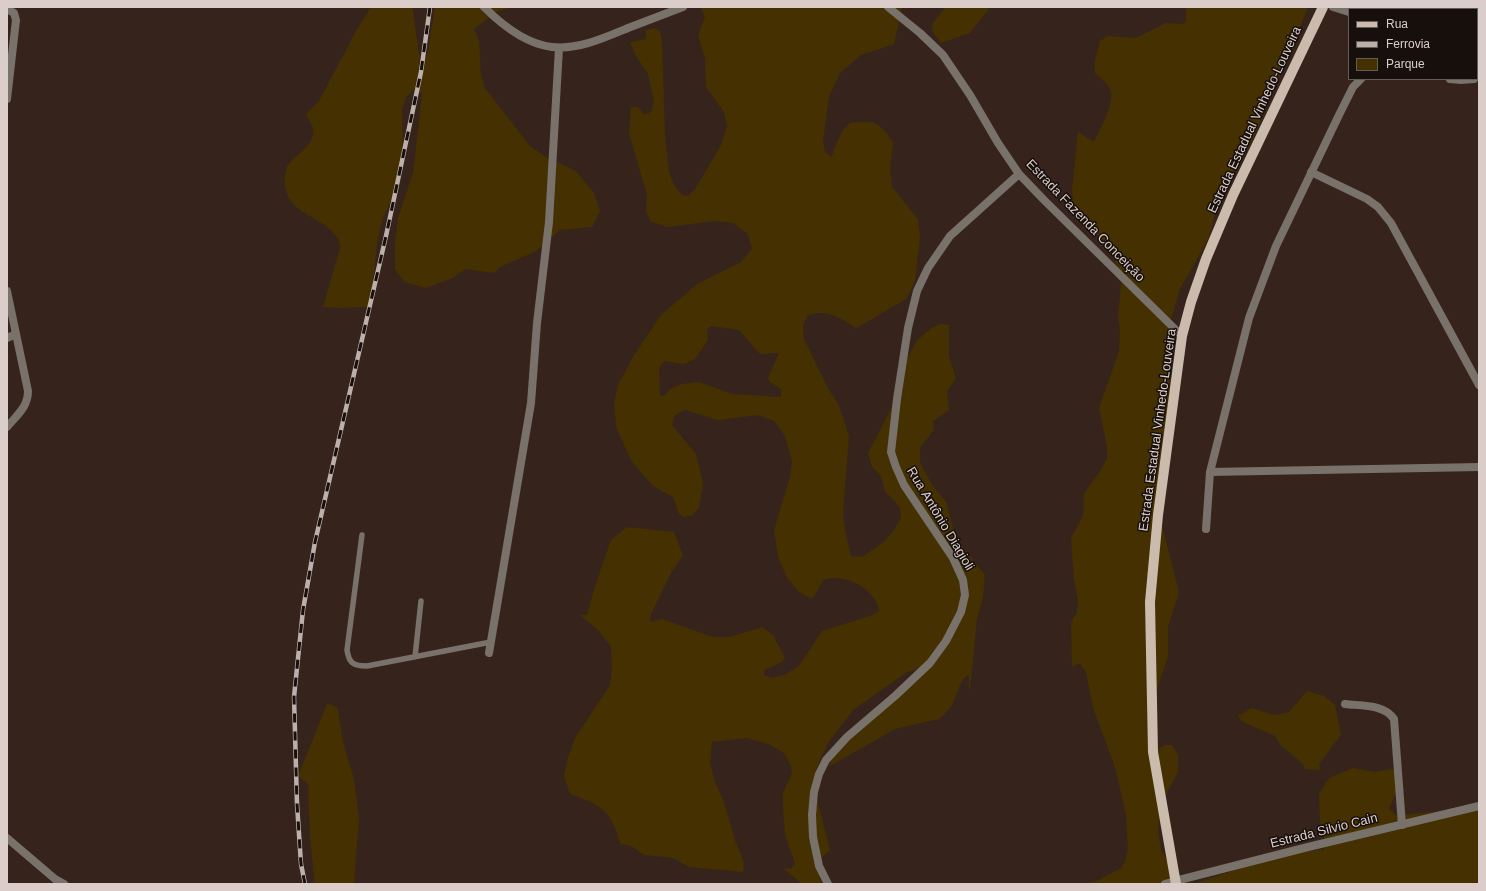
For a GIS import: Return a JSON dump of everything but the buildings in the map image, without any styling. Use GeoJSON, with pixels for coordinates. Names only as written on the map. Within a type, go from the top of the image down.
{"type":"FeatureCollection","features":[{"type":"Feature","properties":{"kind":"main road","name":"Estrada Estadual Vinhedo-Louveira"},"geometry":{"type":"LineString","coordinates":[[1172,883],[1153,752],[1150,602],[1158,515],[1182,336],[1198,281],[1233,195],[1323,7]]}},
{"type":"Feature","properties":{"kind":"street"},"geometry":{"type":"LineString","coordinates":[[484,7],[510,30],[536,43],[559,48],[572,47],[594,42],[683,7]]}},
{"type":"Feature","properties":{"kind":"street","name":"Estrada Fazenda Conceição"},"geometry":{"type":"LineString","coordinates":[[888,7],[920,33],[943,55],[970,95],[998,143],[1019,174],[1182,336]]}},
{"type":"Feature","properties":{"kind":"street"},"geometry":{"type":"LineString","coordinates":[[1333,7],[1348,12]]}},
{"type":"Feature","properties":{"kind":"street"},"geometry":{"type":"LineString","coordinates":[[7,9],[14,13],[16,20],[7,99]]}},
{"type":"Feature","properties":{"kind":"street"},"geometry":{"type":"LineString","coordinates":[[489,652],[531,403],[537,324],[549,222],[559,48]]}},
{"type":"Feature","properties":{"kind":"street"},"geometry":{"type":"LineString","coordinates":[[1206,528],[1210,472],[1249,318],[1276,246],[1353,87],[1360,80]]}},
{"type":"Feature","properties":{"kind":"street"},"geometry":{"type":"LineString","coordinates":[[1312,172],[1378,207],[1391,223],[1479,385]]}},
{"type":"Feature","properties":{"kind":"street","name":"Rua Antônio Diagioli"},"geometry":{"type":"LineString","coordinates":[[828,884],[818,866],[813,837],[812,815],[814,792],[819,774],[826,760],[847,737],[895,696],[930,663],[946,642],[961,612],[965,595],[963,580],[953,558],[904,485],[891,452],[896,399],[908,328],[917,292],[928,268],[950,236],[1019,174]]}},
{"type":"Feature","properties":{"kind":"street"},"geometry":{"type":"LineString","coordinates":[[7,291],[28,390],[28,399],[23,408],[7,427]]}},
{"type":"Feature","properties":{"kind":"street"},"geometry":{"type":"LineString","coordinates":[[7,338],[16,334]]}},
{"type":"Feature","properties":{"kind":"street"},"geometry":{"type":"LineString","coordinates":[[1210,472],[1479,467]]}},
{"type":"Feature","properties":{"kind":"street"},"geometry":{"type":"LineString","coordinates":[[1345,704],[1380,708],[1390,713],[1394,719],[1402,824]]}},
{"type":"Feature","properties":{"kind":"street","name":"Estrada Silvio Cain"},"geometry":{"type":"LineString","coordinates":[[1172,883],[1402,824],[1479,806]]}},
{"type":"Feature","properties":{"kind":"street"},"geometry":{"type":"LineString","coordinates":[[7,838],[64,884]]}},
{"type":"Feature","properties":{"kind":"lane"},"geometry":{"type":"LineString","coordinates":[[362,535],[347,650],[348,657],[352,663],[357,666],[367,666],[490,642]]}},
{"type":"Feature","properties":{"kind":"lane"},"geometry":{"type":"LineString","coordinates":[[415,657],[422,601]]}},
{"type":"Feature","properties":{"kind":"green space"},"geometry":{"type":"Polygon","coordinates":[[[371,7],[411,7],[413,10],[420,62],[427,56],[435,7],[513,7],[496,12],[474,29],[479,41],[481,75],[485,88],[530,146],[546,157],[576,171],[594,193],[600,211],[592,227],[560,230],[536,251],[500,267],[494,273],[465,269],[453,278],[426,288],[404,282],[395,269],[395,244],[398,218],[413,173],[422,94],[415,88],[407,96],[402,110],[403,151],[400,177],[395,193],[383,218],[378,237],[370,307],[323,307],[340,248],[339,242],[332,231],[325,225],[293,204],[288,196],[285,186],[285,173],[291,161],[309,144],[313,134],[312,125],[306,114],[319,101],[356,31],[371,7]]]}},
{"type":"Feature","properties":{"kind":"green space"},"geometry":{"type":"Polygon","coordinates":[[[902,7],[894,44],[861,55],[840,73],[829,97],[823,142],[825,152],[831,157],[842,131],[850,123],[871,122],[879,126],[893,142],[890,168],[892,187],[918,219],[920,238],[915,281],[906,299],[855,329],[855,327],[833,315],[815,313],[808,315],[803,325],[804,339],[827,386],[839,406],[849,436],[843,513],[851,556],[862,557],[884,542],[895,529],[901,517],[900,508],[885,491],[881,476],[872,467],[868,453],[898,395],[907,359],[917,340],[933,327],[941,324],[949,325],[949,356],[956,378],[947,392],[949,410],[933,421],[934,430],[920,448],[920,462],[932,485],[946,502],[956,539],[985,575],[983,597],[977,619],[970,690],[969,676],[966,676],[961,683],[951,707],[939,719],[895,729],[830,766],[832,758],[842,744],[922,667],[907,672],[853,710],[828,743],[816,769],[814,787],[830,850],[820,859],[819,876],[822,884],[802,884],[783,868],[791,869],[795,863],[785,835],[783,807],[783,793],[792,773],[791,766],[784,753],[771,745],[747,738],[712,742],[710,763],[715,782],[724,802],[735,840],[744,863],[743,872],[689,867],[673,858],[644,855],[631,846],[622,844],[621,846],[618,834],[609,817],[598,806],[570,794],[564,776],[568,757],[575,738],[610,685],[612,666],[611,647],[598,630],[580,615],[587,615],[595,586],[611,540],[627,527],[674,532],[683,555],[670,575],[651,614],[650,622],[662,619],[713,637],[730,637],[762,627],[773,635],[785,658],[782,662],[764,670],[764,675],[771,678],[784,675],[799,666],[822,631],[870,616],[879,611],[874,598],[870,593],[865,588],[852,582],[837,578],[823,580],[814,597],[810,598],[799,592],[787,578],[778,557],[774,530],[790,477],[792,461],[785,436],[774,421],[758,415],[718,420],[685,410],[675,415],[672,425],[696,454],[703,483],[699,508],[693,515],[684,517],[679,514],[673,497],[653,486],[632,462],[616,427],[614,404],[618,385],[634,355],[661,315],[697,284],[741,262],[752,248],[748,234],[733,223],[715,221],[667,227],[650,221],[646,211],[647,195],[629,133],[631,107],[638,107],[644,114],[648,114],[652,110],[654,101],[648,74],[636,56],[630,42],[646,39],[646,30],[654,28],[660,31],[662,41],[665,135],[669,172],[674,185],[682,195],[687,196],[694,191],[721,145],[727,126],[724,112],[706,87],[705,58],[698,35],[705,17],[701,8],[902,7]],[[711,326],[707,329],[708,340],[695,359],[684,364],[664,361],[659,368],[660,395],[664,396],[670,389],[682,384],[699,382],[732,394],[781,397],[781,389],[770,382],[768,378],[779,353],[760,354],[739,330],[711,326]]]}},
{"type":"Feature","properties":{"kind":"green space"},"geometry":{"type":"Polygon","coordinates":[[[946,7],[988,7],[988,11],[970,33],[941,43],[932,31],[933,23],[946,7]]]}},
{"type":"Feature","properties":{"kind":"green space"},"geometry":{"type":"Polygon","coordinates":[[[1186,7],[1308,7],[1283,70],[1266,98],[1261,120],[1252,141],[1222,190],[1208,239],[1180,289],[1170,323],[1169,425],[1161,522],[1179,592],[1168,627],[1168,657],[1158,685],[1149,700],[1147,711],[1149,736],[1158,750],[1164,745],[1172,745],[1178,755],[1178,772],[1160,806],[1158,832],[1161,850],[1175,876],[1186,882],[1197,883],[1269,858],[1324,849],[1326,845],[1320,820],[1319,794],[1329,778],[1353,768],[1375,772],[1391,769],[1398,770],[1399,785],[1389,809],[1397,816],[1479,806],[1479,884],[1081,884],[1097,881],[1121,868],[1125,861],[1128,849],[1126,815],[1115,767],[1093,708],[1086,672],[1080,664],[1073,667],[1072,665],[1071,622],[1077,612],[1078,602],[1074,579],[1071,538],[1083,516],[1084,493],[1099,473],[1107,458],[1107,447],[1099,408],[1119,351],[1120,328],[1118,316],[1122,276],[1113,257],[1100,237],[1083,228],[1074,209],[1072,190],[1078,132],[1094,142],[1103,124],[1111,101],[1110,89],[1095,73],[1095,60],[1100,41],[1108,36],[1136,38],[1166,23],[1183,24],[1186,21],[1186,7]]]}},
{"type":"Feature","properties":{"kind":"green space"},"geometry":{"type":"Polygon","coordinates":[[[1307,691],[1324,696],[1335,705],[1341,735],[1319,764],[1320,770],[1305,769],[1302,763],[1281,746],[1275,736],[1241,721],[1238,716],[1252,708],[1274,715],[1289,712],[1307,691]]]}},
{"type":"Feature","properties":{"kind":"green space"},"geometry":{"type":"Polygon","coordinates":[[[327,704],[333,705],[338,709],[343,742],[354,779],[359,819],[354,884],[315,884],[310,838],[308,784],[298,776],[327,704]]]}},
{"type":"Feature","properties":{"kind":"railway"},"geometry":{"type":"LineString","coordinates":[[305,884],[301,864],[297,804],[294,697],[303,610],[315,542],[386,236],[421,72],[430,7]]}}]}
